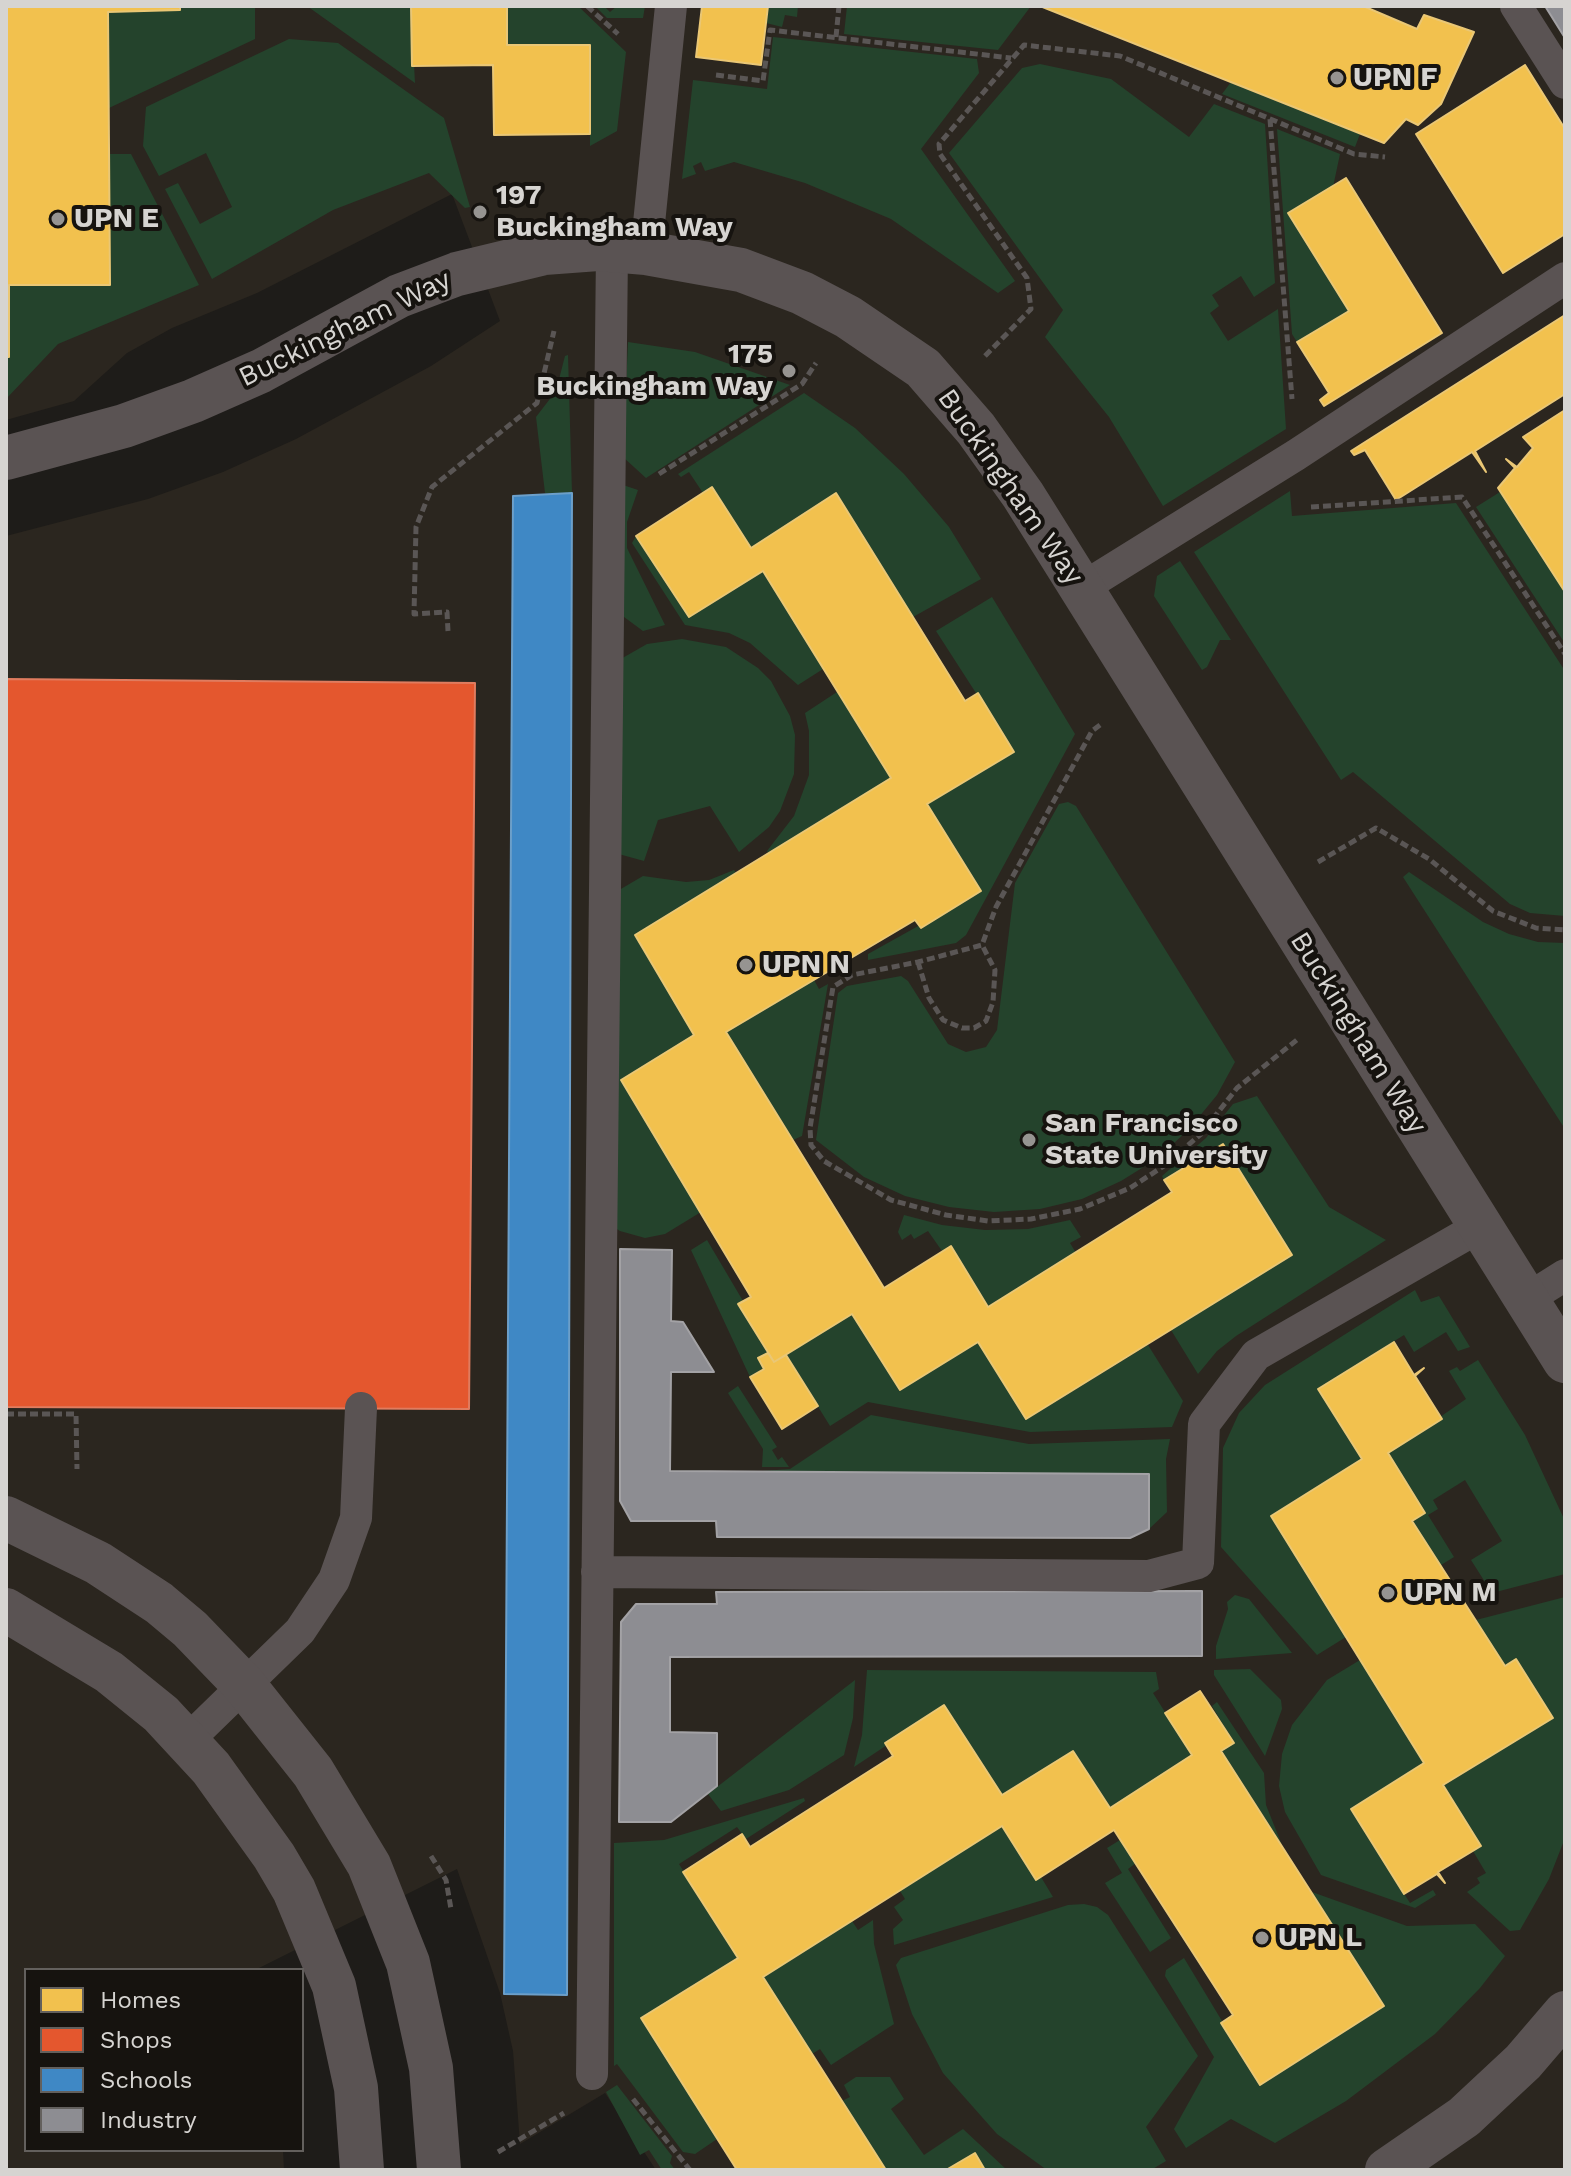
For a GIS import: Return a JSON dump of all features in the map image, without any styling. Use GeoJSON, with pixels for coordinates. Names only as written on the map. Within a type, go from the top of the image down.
{"type":"FeatureCollection","features":[{"type":"Feature","properties":{"kind":"street","name":"Buckingham Way"},"geometry":{"type":"LineString","coordinates":[[6,458],[111,430],[193,401],[261,371],[399,296],[457,274],[544,253],[629,252],[741,270],[802,293],[848,317],[923,368],[948,394],[1023,495],[1565,1361]]}},
{"type":"Feature","properties":{"kind":"street"},"geometry":{"type":"LineString","coordinates":[[6,1518],[66,1545],[130,1582],[190,1629],[244,1685],[313,1772],[350,1831],[385,1899],[408,1963],[425,2031],[439,2170]]}},
{"type":"Feature","properties":{"kind":"street"},"geometry":{"type":"LineString","coordinates":[[6,1610],[109,1672],[188,1740],[234,1797],[274,1856],[294,1890],[334,1986],[350,2056],[362,2170]]}},
{"type":"Feature","properties":{"kind":"street"},"geometry":{"type":"LineString","coordinates":[[1387,2170],[1464,2117],[1523,2062],[1565,2013]]}},
{"type":"Feature","properties":{"kind":"lane"},"geometry":{"type":"LineString","coordinates":[[592,2074],[609,480],[629,252],[664,68],[671,6]]}},
{"type":"Feature","properties":{"kind":"lane"},"geometry":{"type":"LineString","coordinates":[[1516,6],[1565,83]]}},
{"type":"Feature","properties":{"kind":"lane"},"geometry":{"type":"LineString","coordinates":[[1082,588],[1296,455],[1565,278]]}},
{"type":"Feature","properties":{"kind":"lane"},"geometry":{"type":"LineString","coordinates":[[597,1572],[1149,1576],[1198,1563],[1204,1424],[1256,1355],[1479,1227]]}},
{"type":"Feature","properties":{"kind":"lane"},"geometry":{"type":"LineString","coordinates":[[1527,1299],[1565,1275]]}},
{"type":"Feature","properties":{"kind":"lane"},"geometry":{"type":"LineString","coordinates":[[188,1740],[300,1631],[328,1590],[348,1548],[356,1518],[361,1408]]}},
{"type":"Feature","properties":{"kind":"path"},"geometry":{"type":"LineString","coordinates":[[587,6],[631,43],[635,63],[763,81],[770,30],[1012,58]]}},
{"type":"Feature","properties":{"kind":"path"},"geometry":{"type":"LineString","coordinates":[[836,37],[839,6]]}},
{"type":"Feature","properties":{"kind":"path"},"geometry":{"type":"LineString","coordinates":[[948,394],[1031,309],[1027,278],[940,154],[939,144],[1024,45],[1120,56],[1354,154],[1385,157]]}},
{"type":"Feature","properties":{"kind":"path"},"geometry":{"type":"LineString","coordinates":[[609,480],[644,483],[802,384],[848,317]]}},
{"type":"Feature","properties":{"kind":"path"},"geometry":{"type":"LineString","coordinates":[[448,631],[447,612],[414,614],[416,527],[432,487],[537,403],[554,331]]}},
{"type":"Feature","properties":{"kind":"path"},"geometry":{"type":"LineString","coordinates":[[918,962],[929,998],[943,1020],[962,1028],[974,1028],[986,1021],[993,1002],[995,970],[982,945],[996,907],[1092,731],[1147,692]]}},
{"type":"Feature","properties":{"kind":"path"},"geometry":{"type":"LineString","coordinates":[[1269,891],[1376,828],[1429,859],[1493,911],[1536,928],[1565,930]]}},
{"type":"Feature","properties":{"kind":"path"},"geometry":{"type":"LineString","coordinates":[[982,945],[852,975],[833,987],[810,1128],[811,1145],[824,1161],[891,1200],[946,1215],[988,1221],[1031,1219],[1080,1209],[1130,1188],[1164,1166],[1201,1134],[1237,1088],[1341,1005]]}},
{"type":"Feature","properties":{"kind":"path"},"geometry":{"type":"LineString","coordinates":[[6,1414],[76,1414],[77,1469]]}},
{"type":"Feature","properties":{"kind":"path"},"geometry":{"type":"LineString","coordinates":[[626,2089],[690,2170]]}},
{"type":"Feature","properties":{"kind":"path"},"geometry":{"type":"LineString","coordinates":[[498,2152],[565,2112]]}},
{"type":"Feature","properties":{"kind":"shaded area","name":"San Francisco State University"},"geometry":{"type":"Polygon","coordinates":[[[6,6],[1565,6],[1565,2170],[656,2170],[605,2093],[520,2144],[513,2051],[500,1993],[457,1869],[259,1968],[24,1968],[24,2152],[283,2152],[284,2170],[6,2170],[6,536],[148,499],[223,472],[296,439],[431,366],[500,321],[452,194],[257,293],[172,328],[127,353],[74,401],[6,420],[6,6]]]}},
{"type":"Feature","properties":{"kind":"green space"},"geometry":{"type":"Polygon","coordinates":[[[180,6],[255,6],[255,39],[109,108],[108,12],[179,10],[180,6]]]}},
{"type":"Feature","properties":{"kind":"green space"},"geometry":{"type":"Polygon","coordinates":[[[307,6],[411,6],[415,83],[307,6]]]}},
{"type":"Feature","properties":{"kind":"green space"},"geometry":{"type":"Polygon","coordinates":[[[507,6],[578,6],[626,52],[617,131],[590,146],[590,45],[507,45],[507,6]]]}},
{"type":"Feature","properties":{"kind":"green space"},"geometry":{"type":"Polygon","coordinates":[[[595,6],[604,6],[610,12],[617,6],[645,6],[643,18],[607,18],[595,6]]]}},
{"type":"Feature","properties":{"kind":"green space"},"geometry":{"type":"Polygon","coordinates":[[[768,6],[798,6],[797,17],[785,15],[782,27],[766,23],[768,6]]]}},
{"type":"Feature","properties":{"kind":"green space"},"geometry":{"type":"Polygon","coordinates":[[[847,6],[1031,6],[998,50],[844,34],[847,6]]]}},
{"type":"Feature","properties":{"kind":"green space"},"geometry":{"type":"Polygon","coordinates":[[[773,37],[977,59],[979,73],[921,149],[1015,281],[998,293],[891,219],[805,183],[734,162],[705,171],[701,162],[693,166],[696,174],[682,179],[693,80],[767,89],[773,37]]]}},
{"type":"Feature","properties":{"kind":"green space"},"geometry":{"type":"Polygon","coordinates":[[[289,39],[338,43],[444,118],[470,207],[465,208],[429,173],[333,210],[212,279],[165,189],[178,183],[200,224],[232,207],[206,153],[159,176],[143,146],[146,107],[289,39]]]}},
{"type":"Feature","properties":{"kind":"green space"},"geometry":{"type":"Polygon","coordinates":[[[1040,64],[1111,79],[1189,137],[1214,104],[1265,124],[1275,283],[1254,297],[1241,276],[1212,295],[1219,306],[1210,313],[1228,341],[1278,309],[1286,429],[1163,506],[1109,417],[1045,337],[1063,310],[949,153],[1022,68],[1040,64]]]}},
{"type":"Feature","properties":{"kind":"green space"},"geometry":{"type":"Polygon","coordinates":[[[1231,82],[1360,134],[1355,147],[1222,94],[1231,82]]]}},
{"type":"Feature","properties":{"kind":"green space"},"geometry":{"type":"Polygon","coordinates":[[[1277,129],[1340,154],[1333,187],[1289,214],[1349,311],[1297,342],[1292,334],[1277,129]]]}},
{"type":"Feature","properties":{"kind":"green space"},"geometry":{"type":"Polygon","coordinates":[[[110,154],[131,154],[199,285],[58,344],[6,399],[9,285],[110,285],[110,154]]]}},
{"type":"Feature","properties":{"kind":"green space"},"geometry":{"type":"Polygon","coordinates":[[[628,342],[695,352],[790,385],[646,478],[623,457],[628,342]]]}},
{"type":"Feature","properties":{"kind":"green space"},"geometry":{"type":"Polygon","coordinates":[[[568,355],[572,493],[545,493],[536,417],[556,391],[565,356],[568,355]]]}},
{"type":"Feature","properties":{"kind":"green space"},"geometry":{"type":"Polygon","coordinates":[[[804,393],[855,428],[904,474],[949,527],[981,579],[913,617],[836,493],[751,548],[712,488],[703,493],[689,472],[681,477],[678,474],[804,393]]]}},
{"type":"Feature","properties":{"kind":"green space"},"geometry":{"type":"Polygon","coordinates":[[[623,485],[638,490],[627,522],[627,548],[665,625],[643,631],[620,614],[623,485]]]}},
{"type":"Feature","properties":{"kind":"green space"},"geometry":{"type":"Polygon","coordinates":[[[1290,491],[1292,516],[1456,503],[1565,671],[1565,916],[1530,913],[1510,904],[1353,772],[1341,780],[1194,552],[1290,491]]]}},
{"type":"Feature","properties":{"kind":"green space"},"geometry":{"type":"Polygon","coordinates":[[[1500,492],[1565,592],[1564,642],[1476,507],[1500,492]]]}},
{"type":"Feature","properties":{"kind":"green space"},"geometry":{"type":"Polygon","coordinates":[[[636,536],[763,571],[823,669],[798,685],[750,643],[729,633],[685,625],[632,543],[636,536]]]}},
{"type":"Feature","properties":{"kind":"green space"},"geometry":{"type":"Polygon","coordinates":[[[1180,561],[1231,640],[1220,640],[1207,667],[1202,670],[1154,596],[1157,576],[1180,561]]]}},
{"type":"Feature","properties":{"kind":"green space"},"geometry":{"type":"Polygon","coordinates":[[[992,597],[1075,734],[966,935],[956,943],[868,960],[868,954],[981,891],[927,804],[1014,752],[936,631],[992,597]]]}},
{"type":"Feature","properties":{"kind":"green space"},"geometry":{"type":"Polygon","coordinates":[[[682,639],[726,647],[758,668],[771,681],[790,716],[795,735],[794,774],[780,811],[769,827],[739,852],[710,806],[658,820],[644,861],[615,853],[619,660],[647,644],[682,639]]]}},
{"type":"Feature","properties":{"kind":"green space"},"geometry":{"type":"Polygon","coordinates":[[[837,692],[891,778],[769,854],[767,851],[794,816],[809,775],[809,731],[805,713],[837,692]]]}},
{"type":"Feature","properties":{"kind":"green space"},"geometry":{"type":"Polygon","coordinates":[[[1068,802],[1076,806],[1235,1062],[1217,1095],[1189,1129],[1158,1158],[1121,1181],[1082,1199],[1040,1209],[994,1212],[949,1207],[905,1196],[864,1177],[816,1140],[838,993],[847,986],[901,976],[908,981],[948,1044],[966,1052],[986,1047],[997,1030],[1015,883],[1059,804],[1068,802]]]}},
{"type":"Feature","properties":{"kind":"green space"},"geometry":{"type":"Polygon","coordinates":[[[734,870],[736,873],[635,936],[694,1035],[621,1081],[701,1212],[665,1234],[645,1238],[620,1231],[606,1222],[614,893],[643,876],[686,882],[709,880],[734,870]]]}},
{"type":"Feature","properties":{"kind":"green space"},"geometry":{"type":"Polygon","coordinates":[[[1409,872],[1483,922],[1509,934],[1538,942],[1565,943],[1565,1129],[1403,877],[1409,872]]]}},
{"type":"Feature","properties":{"kind":"green space"},"geometry":{"type":"Polygon","coordinates":[[[814,980],[819,989],[828,984],[802,1136],[793,1140],[726,1032],[814,980]]]}},
{"type":"Feature","properties":{"kind":"green space"},"geometry":{"type":"Polygon","coordinates":[[[1257,1096],[1329,1207],[1386,1240],[1236,1336],[1217,1351],[1198,1374],[1171,1330],[1292,1255],[1223,1144],[1164,1180],[1162,1176],[1206,1138],[1233,1104],[1257,1096]]]}},
{"type":"Feature","properties":{"kind":"green space"},"geometry":{"type":"Polygon","coordinates":[[[904,1215],[942,1225],[985,1230],[1028,1229],[1070,1220],[1081,1237],[1070,1243],[1076,1253],[988,1307],[951,1247],[942,1251],[928,1231],[914,1239],[911,1234],[902,1240],[898,1232],[904,1215]]]}},
{"type":"Feature","properties":{"kind":"green space"},"geometry":{"type":"Polygon","coordinates":[[[707,1240],[743,1301],[739,1304],[768,1353],[758,1358],[764,1369],[750,1377],[691,1250],[707,1240]]]}},
{"type":"Feature","properties":{"kind":"green space"},"geometry":{"type":"Polygon","coordinates":[[[1415,1290],[1421,1302],[1439,1296],[1470,1347],[1458,1351],[1446,1332],[1414,1352],[1404,1335],[1319,1388],[1362,1459],[1271,1516],[1346,1637],[1317,1655],[1221,1547],[1223,1448],[1239,1413],[1265,1385],[1415,1290]]]}},
{"type":"Feature","properties":{"kind":"green space"},"geometry":{"type":"Polygon","coordinates":[[[852,1314],[900,1390],[978,1342],[1027,1419],[1148,1345],[1183,1401],[1172,1427],[1030,1432],[868,1402],[830,1426],[786,1355],[852,1314]]]}},
{"type":"Feature","properties":{"kind":"green space"},"geometry":{"type":"Polygon","coordinates":[[[1478,1360],[1525,1435],[1565,1521],[1565,1574],[1492,1593],[1471,1560],[1502,1541],[1465,1480],[1433,1500],[1438,1509],[1428,1515],[1454,1557],[1441,1565],[1412,1521],[1425,1512],[1388,1453],[1466,1399],[1449,1371],[1457,1367],[1460,1371],[1478,1360]]]}},
{"type":"Feature","properties":{"kind":"green space"},"geometry":{"type":"Polygon","coordinates":[[[738,1386],[777,1447],[772,1450],[778,1460],[782,1457],[789,1467],[762,1467],[763,1449],[728,1393],[738,1386]]]}},
{"type":"Feature","properties":{"kind":"green space"},"geometry":{"type":"Polygon","coordinates":[[[871,1415],[1029,1444],[1170,1439],[1166,1459],[1167,1512],[1149,1529],[1148,1474],[762,1471],[790,1469],[871,1415]]]}},
{"type":"Feature","properties":{"kind":"green space"},"geometry":{"type":"Polygon","coordinates":[[[1235,1595],[1249,1599],[1292,1653],[1216,1659],[1216,1646],[1228,1609],[1227,1602],[1235,1595]]]}},
{"type":"Feature","properties":{"kind":"green space"},"geometry":{"type":"Polygon","coordinates":[[[1565,1597],[1565,1838],[1549,1879],[1520,1930],[1510,1931],[1467,1892],[1480,1883],[1477,1878],[1486,1873],[1473,1851],[1481,1846],[1443,1786],[1552,1718],[1505,1666],[1476,1620],[1565,1597]]]}},
{"type":"Feature","properties":{"kind":"green space"},"geometry":{"type":"Polygon","coordinates":[[[1360,1660],[1424,1763],[1351,1810],[1410,1903],[1433,1890],[1436,1895],[1415,1908],[1321,1875],[1285,1812],[1279,1786],[1282,1754],[1292,1725],[1327,1680],[1360,1660]]]}},
{"type":"Feature","properties":{"kind":"green space"},"geometry":{"type":"Polygon","coordinates":[[[1250,1669],[1281,1700],[1282,1709],[1265,1756],[1214,1675],[1214,1670],[1250,1669]]]}},
{"type":"Feature","properties":{"kind":"green space"},"geometry":{"type":"Polygon","coordinates":[[[867,1670],[1156,1672],[1159,1689],[1153,1693],[1192,1755],[1110,1808],[1073,1751],[1002,1795],[887,1745],[854,1767],[862,1735],[867,1670]]]}},
{"type":"Feature","properties":{"kind":"green space"},"geometry":{"type":"Polygon","coordinates":[[[855,1680],[853,1718],[844,1755],[789,1790],[721,1811],[708,1794],[855,1680]]]}},
{"type":"Feature","properties":{"kind":"green space"},"geometry":{"type":"Polygon","coordinates":[[[1217,1702],[1264,1773],[1266,1805],[1282,1845],[1221,1751],[1234,1743],[1212,1706],[1217,1702]]]}},
{"type":"Feature","properties":{"kind":"green space"},"geometry":{"type":"Polygon","coordinates":[[[804,1798],[805,1801],[746,1839],[737,1827],[679,1864],[738,1958],[641,2018],[717,2139],[695,2154],[683,2152],[617,2064],[614,2066],[614,1843],[664,1840],[804,1798]]]}},
{"type":"Feature","properties":{"kind":"green space"},"geometry":{"type":"Polygon","coordinates":[[[1002,1826],[1035,1879],[1041,1877],[1053,1897],[894,1945],[893,1929],[903,1920],[894,1907],[905,1899],[900,1891],[1002,1826]]]}},
{"type":"Feature","properties":{"kind":"green space"},"geometry":{"type":"Polygon","coordinates":[[[1120,1840],[1136,1863],[1128,1869],[1171,1938],[1150,1952],[1105,1883],[1122,1873],[1107,1848],[1120,1840]]]}},
{"type":"Feature","properties":{"kind":"green space"},"geometry":{"type":"Polygon","coordinates":[[[1312,1892],[1407,1926],[1475,1924],[1505,1956],[1480,1988],[1435,2034],[1346,2101],[1275,2143],[1231,2119],[1186,2148],[1174,2129],[1214,2057],[1165,1976],[1166,1970],[1184,1958],[1260,2084],[1383,2005],[1312,1892]]]}},
{"type":"Feature","properties":{"kind":"green space"},"geometry":{"type":"Polygon","coordinates":[[[1068,1905],[1097,1907],[1108,1915],[1198,2056],[1146,2127],[1166,2161],[1151,2170],[1047,2170],[997,2134],[943,2073],[912,2014],[896,1965],[901,1958],[1068,1905]]]}},
{"type":"Feature","properties":{"kind":"green space"},"geometry":{"type":"Polygon","coordinates":[[[873,1920],[874,1944],[894,2024],[831,2065],[820,2049],[812,2054],[763,1977],[852,1921],[858,1930],[873,1920]]]}},
{"type":"Feature","properties":{"kind":"green space"},"geometry":{"type":"Polygon","coordinates":[[[856,2077],[890,2077],[904,2099],[891,2109],[924,2155],[963,2129],[1007,2170],[985,2170],[975,2153],[946,2170],[886,2170],[842,2101],[850,2097],[844,2085],[856,2077]]]}},
{"type":"Feature","properties":{"kind":"green space"},"geometry":{"type":"Polygon","coordinates":[[[617,2085],[672,2156],[670,2163],[675,2170],[662,2170],[649,2150],[640,2155],[606,2092],[617,2085]]]}},
{"type":"Feature","properties":{"kind":"building: Homes","name":"UPN E"},"geometry":{"type":"Polygon","coordinates":[[[6,6],[180,6],[180,10],[108,12],[110,285],[9,285],[9,357],[6,357],[6,6]]]}},
{"type":"Feature","properties":{"kind":"building: Homes"},"geometry":{"type":"Polygon","coordinates":[[[411,6],[507,6],[507,45],[590,45],[590,134],[494,135],[493,65],[412,66],[411,6]]]}},
{"type":"Feature","properties":{"kind":"building: Homes"},"geometry":{"type":"Polygon","coordinates":[[[702,6],[768,6],[761,65],[696,57],[702,6]]]}},
{"type":"Feature","properties":{"kind":"building: Homes","name":"UPN F"},"geometry":{"type":"Polygon","coordinates":[[[1040,6],[1363,6],[1417,29],[1424,15],[1474,32],[1441,104],[1418,125],[1406,119],[1384,143],[1040,6]]]}},
{"type":"Feature","properties":{"kind":"building: Homes"},"geometry":{"type":"Polygon","coordinates":[[[1525,65],[1565,129],[1565,234],[1503,273],[1416,134],[1525,65]]]}},
{"type":"Feature","properties":{"kind":"building: Homes"},"geometry":{"type":"Polygon","coordinates":[[[1346,178],[1442,333],[1324,406],[1320,400],[1329,393],[1297,342],[1349,311],[1288,213],[1346,178]]]}},
{"type":"Feature","properties":{"kind":"building: Homes"},"geometry":{"type":"Polygon","coordinates":[[[1565,315],[1565,394],[1475,451],[1486,472],[1472,452],[1396,500],[1365,450],[1354,455],[1351,451],[1565,315]]]}},
{"type":"Feature","properties":{"kind":"building: Homes"},"geometry":{"type":"Polygon","coordinates":[[[1565,410],[1565,592],[1498,488],[1515,468],[1506,459],[1517,467],[1533,448],[1523,437],[1565,410]]]}},
{"type":"Feature","properties":{"kind":"building: Homes","name":"UPN N"},"geometry":{"type":"Polygon","coordinates":[[[712,487],[751,548],[836,493],[965,701],[978,693],[1014,752],[927,804],[981,891],[921,928],[915,920],[726,1032],[884,1288],[951,1246],[988,1307],[1172,1192],[1164,1180],[1223,1144],[1292,1255],[1026,1419],[978,1342],[900,1390],[852,1314],[774,1362],[738,1304],[751,1297],[621,1080],[694,1035],[635,935],[891,778],[763,571],[689,617],[636,536],[712,487]]]}},
{"type":"Feature","properties":{"kind":"building: Homes","name":"UPN M"},"geometry":{"type":"Polygon","coordinates":[[[1394,1342],[1414,1375],[1424,1368],[1415,1376],[1442,1419],[1388,1453],[1425,1513],[1412,1521],[1505,1666],[1516,1659],[1553,1718],[1443,1785],[1481,1846],[1438,1872],[1445,1883],[1437,1874],[1404,1894],[1351,1809],[1424,1763],[1271,1516],[1362,1459],[1318,1389],[1394,1342]]]}},
{"type":"Feature","properties":{"kind":"building: Homes"},"geometry":{"type":"Polygon","coordinates":[[[768,1353],[774,1362],[786,1355],[818,1406],[782,1429],[750,1377],[764,1369],[758,1358],[768,1353]]]}},
{"type":"Feature","properties":{"kind":"building: Homes","name":"UPN L"},"geometry":{"type":"Polygon","coordinates":[[[1200,1691],[1234,1743],[1221,1751],[1384,2006],[1260,2085],[1221,2023],[1233,2015],[1114,1830],[1036,1880],[1002,1826],[763,1977],[886,2170],[737,2170],[641,2018],[738,1958],[683,1872],[742,1834],[750,1847],[893,1756],[885,1743],[944,1705],[1002,1795],[1073,1751],[1110,1808],[1192,1755],[1165,1713],[1200,1691]]]}},
{"type":"Feature","properties":{"kind":"building: Homes"},"geometry":{"type":"Polygon","coordinates":[[[975,2153],[985,2170],[946,2170],[975,2153]]]}},
{"type":"Feature","properties":{"kind":"building: Shops"},"geometry":{"type":"Polygon","coordinates":[[[6,679],[475,683],[469,1409],[6,1407],[6,679]]]}},
{"type":"Feature","properties":{"kind":"building: Schools"},"geometry":{"type":"Polygon","coordinates":[[[572,493],[567,1995],[504,1994],[513,496],[572,493]]]}},
{"type":"Feature","properties":{"kind":"building: Industry"},"geometry":{"type":"Polygon","coordinates":[[[1545,6],[1565,6],[1565,38],[1545,6]]]}},
{"type":"Feature","properties":{"kind":"building: Industry"},"geometry":{"type":"Polygon","coordinates":[[[620,1249],[672,1250],[671,1321],[683,1322],[714,1372],[671,1372],[670,1471],[1149,1474],[1149,1529],[1130,1538],[717,1537],[716,1521],[631,1521],[620,1501],[620,1249]]]}},
{"type":"Feature","properties":{"kind":"building: Industry"},"geometry":{"type":"Polygon","coordinates":[[[1202,1591],[1202,1656],[670,1657],[670,1732],[717,1733],[717,1786],[671,1822],[619,1822],[621,1622],[636,1604],[717,1604],[716,1592],[1202,1591]]]}},
{"type":"Feature","properties":{"kind":"place","name":"UPN F"},"geometry":{"type":"Point","coordinates":[1337,78]}},
{"type":"Feature","properties":{"kind":"place","name":"197 Buckingham Way"},"geometry":{"type":"Point","coordinates":[480,212]}},
{"type":"Feature","properties":{"kind":"place","name":"UPN E"},"geometry":{"type":"Point","coordinates":[58,219]}},
{"type":"Feature","properties":{"kind":"place","name":"175 Buckingham Way"},"geometry":{"type":"Point","coordinates":[789,371]}},
{"type":"Feature","properties":{"kind":"place","name":"UPN N"},"geometry":{"type":"Point","coordinates":[746,965]}},
{"type":"Feature","properties":{"kind":"place","name":"San Francisco State University"},"geometry":{"type":"Point","coordinates":[1029,1140]}},
{"type":"Feature","properties":{"kind":"place","name":"UPN M"},"geometry":{"type":"Point","coordinates":[1388,1593]}},
{"type":"Feature","properties":{"kind":"place","name":"UPN L"},"geometry":{"type":"Point","coordinates":[1262,1938]}}]}
